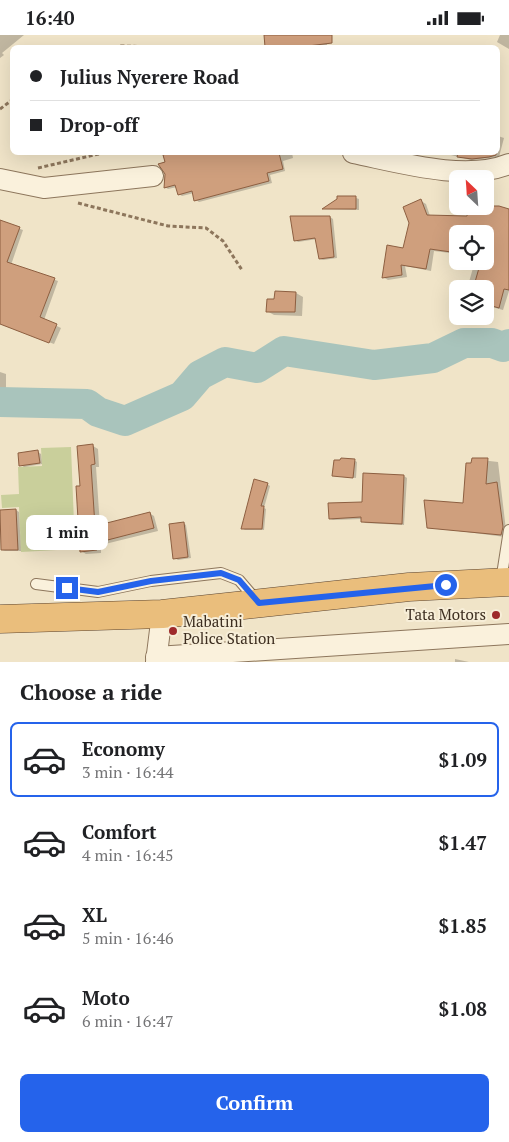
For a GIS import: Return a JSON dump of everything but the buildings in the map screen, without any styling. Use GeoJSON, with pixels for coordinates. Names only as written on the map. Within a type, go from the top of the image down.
{"type":"FeatureCollection","features":[{"type":"Feature","properties":{"kind":"highway"},"geometry":{"type":"LineString","coordinates":[[0,619],[162,614],[409,587],[505,582]]}},
{"type":"Feature","properties":{"kind":"street"},"geometry":{"type":"LineString","coordinates":[[363,155],[408,164],[448,169],[486,171],[509,164]]}},
{"type":"Feature","properties":{"kind":"street"},"geometry":{"type":"LineString","coordinates":[[0,179],[44,188],[153,175]]}},
{"type":"Feature","properties":{"kind":"street"},"geometry":{"type":"LineString","coordinates":[[162,614],[156,660],[509,634]]}},
{"type":"Feature","properties":{"kind":"lane"},"geometry":{"type":"LineString","coordinates":[[505,582],[509,530]]}},
{"type":"Feature","properties":{"kind":"lane"},"geometry":{"type":"LineString","coordinates":[[36,584],[98,592],[151,581],[221,573],[239,580],[259,603]]}},
{"type":"Feature","properties":{"kind":"path"},"geometry":{"type":"LineString","coordinates":[[37,169],[95,155]]}},
{"type":"Feature","properties":{"kind":"path"},"geometry":{"type":"LineString","coordinates":[[74,202],[168,226],[206,228],[223,241],[242,270]]}},
{"type":"Feature","properties":{"kind":"green space"},"geometry":{"type":"Polygon","coordinates":[[[71,447],[75,549],[21,552],[19,507],[2,508],[1,495],[19,494],[18,467],[42,466],[41,448],[71,447]]]}},
{"type":"Feature","properties":{"kind":"waterway"},"geometry":{"type":"LineString","coordinates":[[0,402],[87,404],[98,412],[125,421],[182,396],[200,375],[225,362],[257,368],[284,351],[374,365],[433,358],[464,343],[492,343],[503,347],[509,344]]}},
{"type":"Feature","properties":{"kind":"place","name":"Tata Motors"},"geometry":{"type":"Point","coordinates":[496,615]}},
{"type":"Feature","properties":{"kind":"place","name":"Mabatini Police Station"},"geometry":{"type":"Point","coordinates":[173,631]}},
{"type":"Feature","properties":{"kind":"route"},"geometry":{"type":"LineString","coordinates":[[67,588],[98,592],[151,581],[221,573],[239,580],[259,603],[409,587],[446,585]]}}]}
